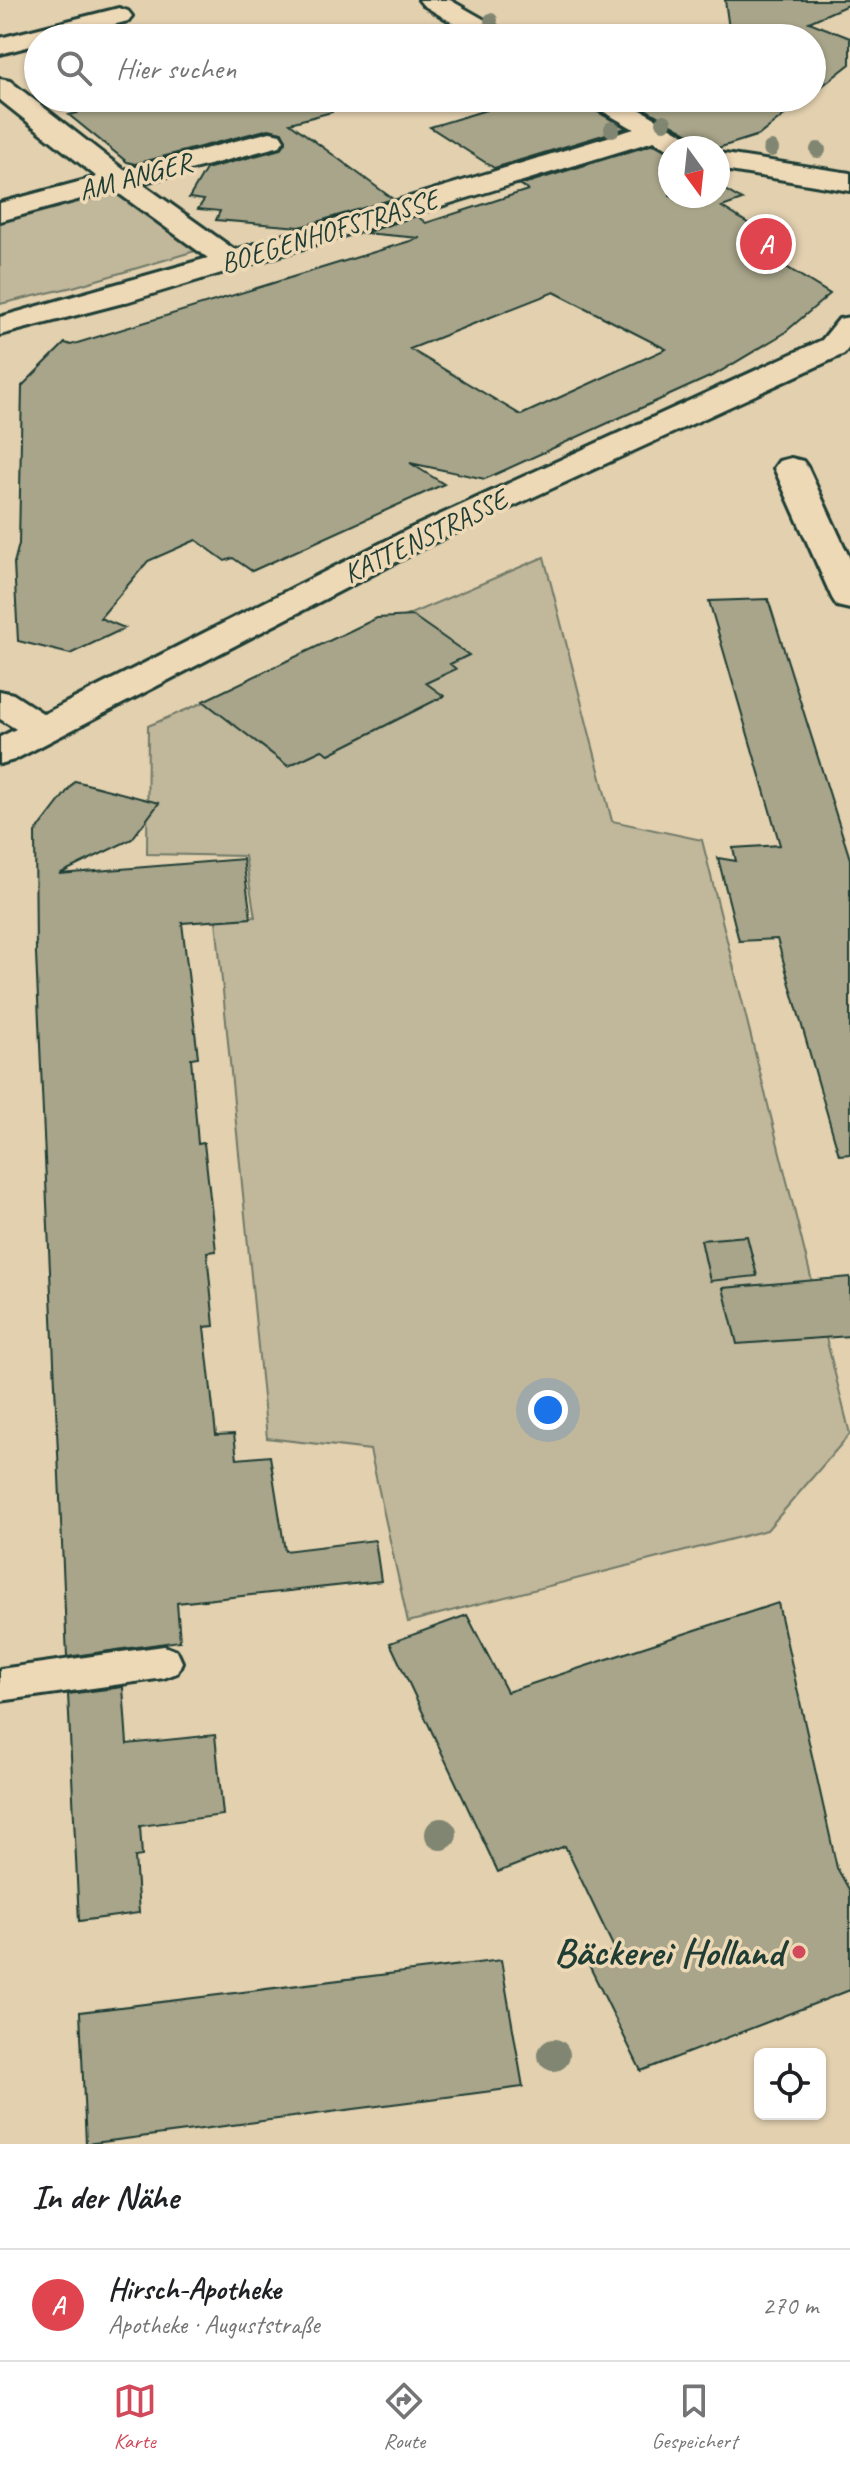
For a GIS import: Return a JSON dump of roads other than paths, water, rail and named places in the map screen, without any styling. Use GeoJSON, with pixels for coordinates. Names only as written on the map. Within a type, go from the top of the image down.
{"type":"FeatureCollection","features":[{"type":"Feature","properties":{"kind":"street"},"geometry":{"type":"LineString","coordinates":[[432,0],[473,24]]}},
{"type":"Feature","properties":{"kind":"street"},"geometry":{"type":"LineString","coordinates":[[87,24],[119,16]]}},
{"type":"Feature","properties":{"kind":"street"},"geometry":{"type":"LineString","coordinates":[[0,46],[24,40]]}},
{"type":"Feature","properties":{"kind":"street"},"geometry":{"type":"LineString","coordinates":[[0,87],[24,106]]}},
{"type":"Feature","properties":{"kind":"street"},"geometry":{"type":"LineString","coordinates":[[32,112],[120,181],[231,261]]}},
{"type":"Feature","properties":{"kind":"street"},"geometry":{"type":"LineString","coordinates":[[624,112],[665,136]]}},
{"type":"Feature","properties":{"kind":"street","name":"BOEGENHOFSTRASSE"},"geometry":{"type":"LineString","coordinates":[[0,326],[69,310],[656,131]]}},
{"type":"Feature","properties":{"kind":"street","name":"AM ANGER"},"geometry":{"type":"LineString","coordinates":[[0,212],[270,140]]}},
{"type":"Feature","properties":{"kind":"street"},"geometry":{"type":"LineString","coordinates":[[730,163],[850,182]]}},
{"type":"Feature","properties":{"kind":"street","name":"KATTENSTRASSE"},"geometry":{"type":"LineString","coordinates":[[0,752],[421,536],[833,347],[850,326]]}},
{"type":"Feature","properties":{"kind":"street"},"geometry":{"type":"LineString","coordinates":[[791,468],[850,598]]}},
{"type":"Feature","properties":{"kind":"street"},"geometry":{"type":"LineString","coordinates":[[0,702],[43,730]]}},
{"type":"Feature","properties":{"kind":"lane"},"geometry":{"type":"LineString","coordinates":[[0,1685],[164,1662]]}},
{"type":"Feature","properties":{"kind":"place","name":"Hirsch-Apotheke"},"geometry":{"type":"Point","coordinates":[766,244]}},
{"type":"Feature","properties":{"kind":"place","name":"Bäckerei Holland"},"geometry":{"type":"Point","coordinates":[799,1952]}}]}
